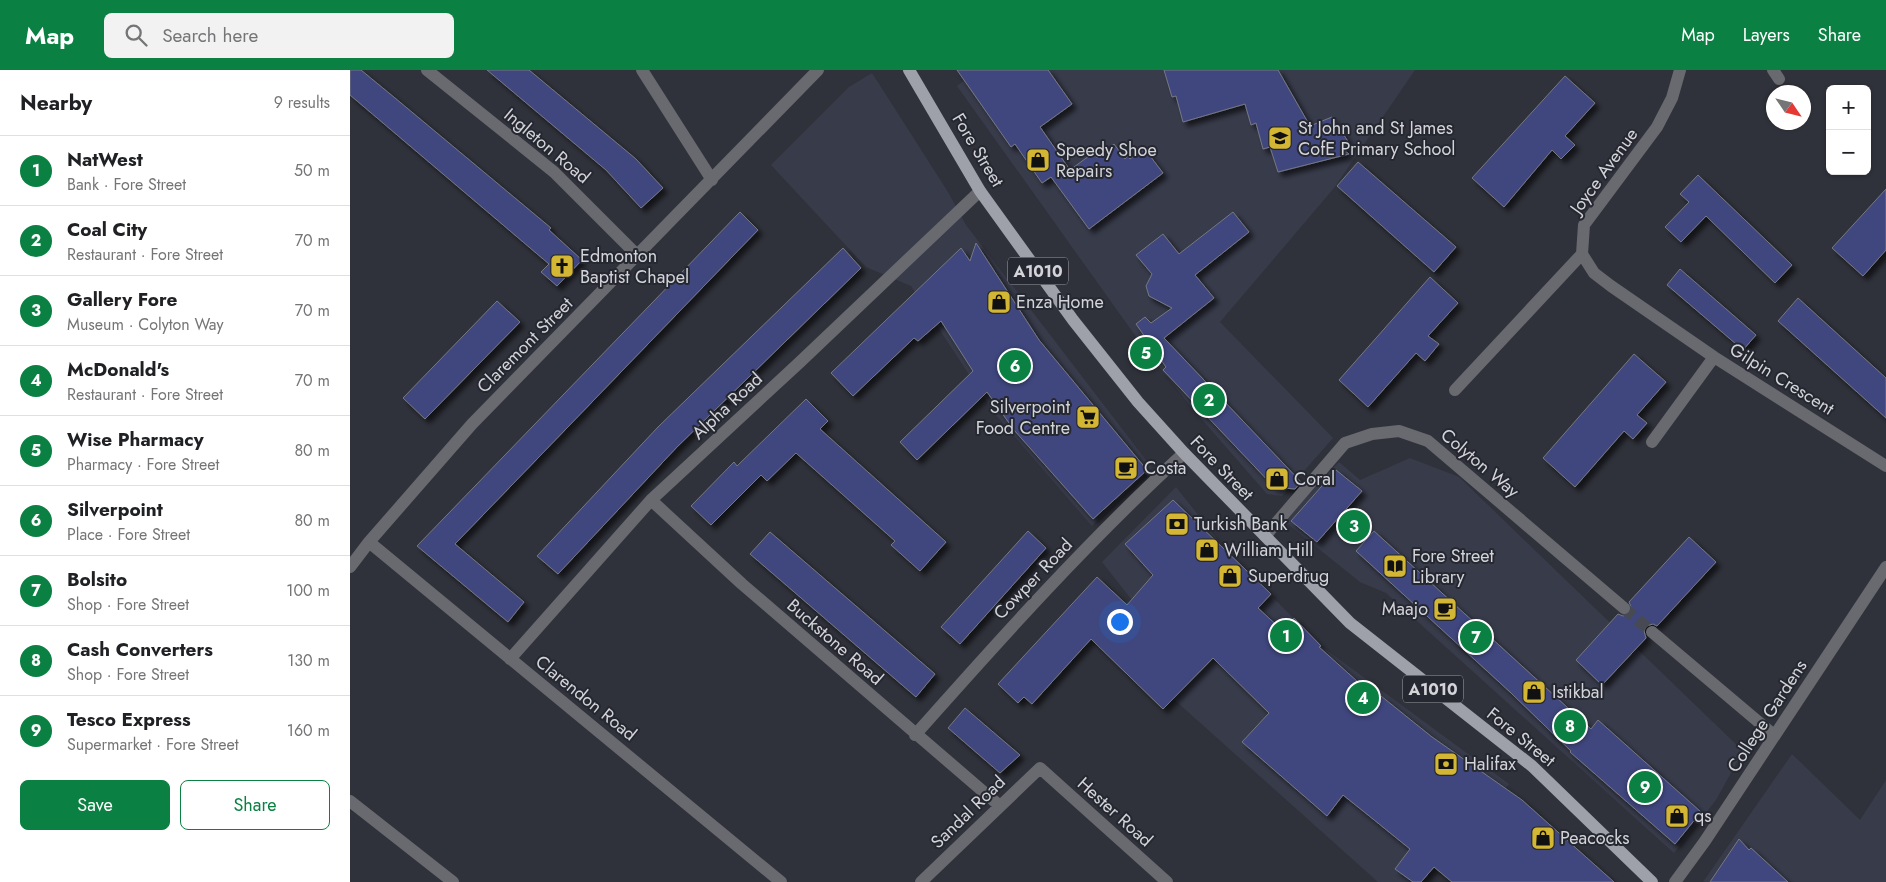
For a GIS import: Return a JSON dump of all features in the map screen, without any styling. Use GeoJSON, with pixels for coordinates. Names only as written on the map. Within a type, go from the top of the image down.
{"type":"FeatureCollection","features":[{"type":"Feature","properties":{"kind":"main road","name":"Fore Street"},"geometry":{"type":"LineString","coordinates":[[914,72],[980,191],[1073,320],[1138,402],[1184,453],[1350,623],[1532,766],[1652,882]]}},
{"type":"Feature","properties":{"kind":"street","name":"Ingleton Road"},"geometry":{"type":"LineString","coordinates":[[427,70],[554,172],[638,256]]}},
{"type":"Feature","properties":{"kind":"street"},"geometry":{"type":"LineString","coordinates":[[642,70],[712,180]]}},
{"type":"Feature","properties":{"kind":"street","name":"Claremont Street"},"geometry":{"type":"LineString","coordinates":[[350,567],[369,542],[472,424],[818,70]]}},
{"type":"Feature","properties":{"kind":"street","name":"Joyce Avenue"},"geometry":{"type":"LineString","coordinates":[[1582,254],[1584,225],[1657,127],[1672,98],[1680,70]]}},
{"type":"Feature","properties":{"kind":"street","name":"Alpha Road"},"geometry":{"type":"LineString","coordinates":[[510,659],[651,500],[980,191]]}},
{"type":"Feature","properties":{"kind":"street"},"geometry":{"type":"LineString","coordinates":[[1455,390],[1582,254]]}},
{"type":"Feature","properties":{"kind":"street","name":"Gilpin Crescent"},"geometry":{"type":"LineString","coordinates":[[1582,254],[1594,273],[1714,357],[1886,466]]}},
{"type":"Feature","properties":{"kind":"street"},"geometry":{"type":"LineString","coordinates":[[1652,442],[1714,357]]}},
{"type":"Feature","properties":{"kind":"street","name":"Colyton Way"},"geometry":{"type":"LineString","coordinates":[[1265,536],[1345,443],[1372,434],[1399,431],[1428,440],[1624,608]]}},
{"type":"Feature","properties":{"kind":"street","name":"Cowper Road"},"geometry":{"type":"LineString","coordinates":[[915,735],[1015,622],[1140,494],[1184,453]]}},
{"type":"Feature","properties":{"kind":"street","name":"Buckstone Road"},"geometry":{"type":"LineString","coordinates":[[651,500],[742,584],[915,735],[1000,806]]}},
{"type":"Feature","properties":{"kind":"street","name":"Clarendon Road"},"geometry":{"type":"LineString","coordinates":[[369,542],[781,882]]}},
{"type":"Feature","properties":{"kind":"street","name":"College Gardens"},"geometry":{"type":"LineString","coordinates":[[1675,882],[1705,841],[1886,567]]}},
{"type":"Feature","properties":{"kind":"street"},"geometry":{"type":"LineString","coordinates":[[1652,632],[1774,735]]}},
{"type":"Feature","properties":{"kind":"street","name":"Sandal Road"},"geometry":{"type":"LineString","coordinates":[[921,882],[1040,768]]}},
{"type":"Feature","properties":{"kind":"street","name":"Hester Road"},"geometry":{"type":"LineString","coordinates":[[1040,768],[1167,882]]}},
{"type":"Feature","properties":{"kind":"street"},"geometry":{"type":"LineString","coordinates":[[350,801],[453,882]]}},
{"type":"Feature","properties":{"kind":"shaded area"},"geometry":{"type":"Polygon","coordinates":[[[978,70],[1415,70],[1334,188],[1220,322],[1333,438],[1282,496],[1267,494],[1192,408],[1142,345],[957,86],[978,70]]]}},
{"type":"Feature","properties":{"kind":"shaded area"},"geometry":{"type":"Polygon","coordinates":[[[872,73],[948,192],[966,225],[1152,468],[1092,526],[995,414],[911,286],[866,267],[771,165],[849,87],[872,73]]]}},
{"type":"Feature","properties":{"kind":"shaded area"},"geometry":{"type":"Polygon","coordinates":[[[1410,458],[1459,477],[1743,751],[1716,800],[1674,853],[1386,593],[1360,582],[1284,521],[1339,462],[1360,480],[1410,458]]]}},
{"type":"Feature","properties":{"kind":"shaded area"},"geometry":{"type":"Polygon","coordinates":[[[1176,487],[1225,549],[1321,646],[1509,784],[1421,882],[1378,882],[1149,677],[1168,646],[1102,562],[1176,487]]]}},
{"type":"Feature","properties":{"kind":"shaded area"},"geometry":{"type":"Polygon","coordinates":[[[1792,754],[1860,820],[1886,780],[1886,882],[1703,882],[1792,754]]]}},
{"type":"Feature","properties":{"kind":"building"},"geometry":{"type":"Polygon","coordinates":[[[350,70],[361,70],[551,228],[549,230],[582,260],[557,286],[541,272],[549,264],[350,95],[350,70]]]}},
{"type":"Feature","properties":{"kind":"building"},"geometry":{"type":"Polygon","coordinates":[[[487,70],[529,70],[636,159],[663,188],[641,208],[606,170],[487,70]]]}},
{"type":"Feature","properties":{"kind":"building"},"geometry":{"type":"Polygon","coordinates":[[[957,70],[1048,70],[1072,104],[1040,127],[1070,170],[1093,153],[1097,158],[1114,144],[1125,159],[1128,156],[1130,159],[1144,148],[1163,173],[1089,229],[1051,177],[1042,183],[1015,144],[1011,147],[957,70]]]}},
{"type":"Feature","properties":{"kind":"building"},"geometry":{"type":"Polygon","coordinates":[[[1164,70],[1278,70],[1310,126],[1332,117],[1351,146],[1344,150],[1349,154],[1278,172],[1270,147],[1263,149],[1256,123],[1251,125],[1245,104],[1183,122],[1176,96],[1172,97],[1164,70]]]}},
{"type":"Feature","properties":{"kind":"building"},"geometry":{"type":"Polygon","coordinates":[[[1565,76],[1595,103],[1565,136],[1575,145],[1561,159],[1552,150],[1504,207],[1472,178],[1565,76]]]}},
{"type":"Feature","properties":{"kind":"building"},"geometry":{"type":"Polygon","coordinates":[[[1358,162],[1456,247],[1434,272],[1337,186],[1358,162]]]}},
{"type":"Feature","properties":{"kind":"building"},"geometry":{"type":"Polygon","coordinates":[[[1698,175],[1792,265],[1775,283],[1706,216],[1681,242],[1665,227],[1689,202],[1680,194],[1698,175]]]}},
{"type":"Feature","properties":{"kind":"building"},"geometry":{"type":"Polygon","coordinates":[[[1886,189],[1886,250],[1863,276],[1832,248],[1886,189]]]}},
{"type":"Feature","properties":{"kind":"building"},"geometry":{"type":"Polygon","coordinates":[[[740,212],[758,230],[455,544],[524,602],[508,622],[417,546],[740,212]]]}},
{"type":"Feature","properties":{"kind":"building"},"geometry":{"type":"Polygon","coordinates":[[[1233,212],[1249,232],[1195,275],[1214,298],[1164,338],[1301,482],[1295,489],[1274,487],[1163,370],[1166,367],[1136,324],[1145,317],[1151,323],[1172,308],[1149,296],[1146,286],[1152,274],[1136,255],[1163,234],[1179,254],[1233,212]]]}},
{"type":"Feature","properties":{"kind":"building"},"geometry":{"type":"Polygon","coordinates":[[[976,243],[1039,340],[1147,470],[1093,519],[1014,430],[987,392],[917,460],[900,442],[973,371],[941,321],[918,341],[914,338],[853,396],[831,373],[961,248],[970,261],[976,243]]]}},
{"type":"Feature","properties":{"kind":"building"},"geometry":{"type":"Polygon","coordinates":[[[843,248],[861,268],[677,447],[558,574],[537,556],[658,427],[843,248]]]}},
{"type":"Feature","properties":{"kind":"building"},"geometry":{"type":"Polygon","coordinates":[[[1680,269],[1756,335],[1743,350],[1667,285],[1680,269]]]}},
{"type":"Feature","properties":{"kind":"building"},"geometry":{"type":"Polygon","coordinates":[[[1430,277],[1458,303],[1428,336],[1439,344],[1425,361],[1416,353],[1368,407],[1339,380],[1430,277]]]}},
{"type":"Feature","properties":{"kind":"building"},"geometry":{"type":"Polygon","coordinates":[[[1798,298],[1886,378],[1886,418],[1778,321],[1798,298]]]}},
{"type":"Feature","properties":{"kind":"building"},"geometry":{"type":"Polygon","coordinates":[[[497,301],[520,322],[425,419],[403,398],[497,301]]]}},
{"type":"Feature","properties":{"kind":"building"},"geometry":{"type":"Polygon","coordinates":[[[1634,354],[1666,382],[1637,415],[1647,423],[1633,439],[1624,431],[1575,487],[1543,458],[1634,354]]]}},
{"type":"Feature","properties":{"kind":"building"},"geometry":{"type":"Polygon","coordinates":[[[806,399],[828,421],[820,429],[946,542],[920,571],[891,545],[895,541],[796,453],[767,481],[761,475],[711,525],[691,506],[734,462],[737,466],[806,399]]]}},
{"type":"Feature","properties":{"kind":"building"},"geometry":{"type":"Polygon","coordinates":[[[1336,470],[1362,491],[1317,542],[1291,521],[1336,470]]]}},
{"type":"Feature","properties":{"kind":"building"},"geometry":{"type":"Polygon","coordinates":[[[1173,500],[1271,594],[1258,608],[1283,631],[1294,618],[1321,646],[1319,647],[1378,700],[1381,696],[1432,737],[1522,800],[1614,882],[1452,882],[1434,867],[1421,882],[1413,882],[1395,869],[1410,849],[1343,795],[1327,816],[1242,742],[1269,713],[1213,658],[1163,709],[1091,639],[1032,704],[1024,697],[1018,703],[998,684],[1097,577],[1127,605],[1153,575],[1125,544],[1173,500]]]}},
{"type":"Feature","properties":{"kind":"building"},"geometry":{"type":"Polygon","coordinates":[[[1028,531],[1046,548],[960,644],[941,627],[1028,531]]]}},
{"type":"Feature","properties":{"kind":"building"},"geometry":{"type":"Polygon","coordinates":[[[1374,531],[1591,729],[1598,720],[1701,812],[1675,844],[1570,752],[1510,692],[1356,551],[1374,531]]]}},
{"type":"Feature","properties":{"kind":"building"},"geometry":{"type":"Polygon","coordinates":[[[770,532],[935,674],[916,697],[750,554],[770,532]]]}},
{"type":"Feature","properties":{"kind":"building"},"geometry":{"type":"Polygon","coordinates":[[[1689,537],[1716,562],[1657,626],[1653,624],[1646,626],[1644,631],[1646,638],[1602,685],[1576,660],[1618,614],[1623,616],[1630,614],[1632,609],[1629,602],[1689,537]]]}},
{"type":"Feature","properties":{"kind":"building"},"geometry":{"type":"Polygon","coordinates":[[[965,708],[1020,755],[1000,773],[948,728],[965,708]]]}},
{"type":"Feature","properties":{"kind":"building"},"geometry":{"type":"Polygon","coordinates":[[[1739,839],[1749,850],[1751,848],[1788,882],[1710,882],[1739,839]]]}},
{"type":"Feature","properties":{"kind":"tunnel"},"geometry":{"type":"LineString","coordinates":[[1624,608],[1652,632]]}},
{"type":"Feature","properties":{"kind":"place","name":"St John and St James CofE Primary School"},"geometry":{"type":"Point","coordinates":[1280,138]}},
{"type":"Feature","properties":{"kind":"place","name":"Speedy Shoe Repairs"},"geometry":{"type":"Point","coordinates":[1038,160]}},
{"type":"Feature","properties":{"kind":"place","name":"Edmonton Baptist Chapel"},"geometry":{"type":"Point","coordinates":[562,266]}},
{"type":"Feature","properties":{"kind":"place","name":"Enza Home"},"geometry":{"type":"Point","coordinates":[999,302]}},
{"type":"Feature","properties":{"kind":"place","name":"Wise Pharmacy"},"geometry":{"type":"Point","coordinates":[1146,353]}},
{"type":"Feature","properties":{"kind":"place","name":"Silverpoint"},"geometry":{"type":"Point","coordinates":[1015,366]}},
{"type":"Feature","properties":{"kind":"place","name":"Coal City"},"geometry":{"type":"Point","coordinates":[1209,400]}},
{"type":"Feature","properties":{"kind":"place","name":"Silverpoint Food Centre"},"geometry":{"type":"Point","coordinates":[1088,417]}},
{"type":"Feature","properties":{"kind":"place","name":"Costa"},"geometry":{"type":"Point","coordinates":[1126,468]}},
{"type":"Feature","properties":{"kind":"place","name":"Coral"},"geometry":{"type":"Point","coordinates":[1277,479]}},
{"type":"Feature","properties":{"kind":"place","name":"Turkish Bank"},"geometry":{"type":"Point","coordinates":[1177,524]}},
{"type":"Feature","properties":{"kind":"place","name":"Gallery Fore"},"geometry":{"type":"Point","coordinates":[1354,526]}},
{"type":"Feature","properties":{"kind":"place","name":"William Hill"},"geometry":{"type":"Point","coordinates":[1207,550]}},
{"type":"Feature","properties":{"kind":"place","name":"Fore Street Library"},"geometry":{"type":"Point","coordinates":[1395,566]}},
{"type":"Feature","properties":{"kind":"place","name":"Superdrug"},"geometry":{"type":"Point","coordinates":[1230,576]}},
{"type":"Feature","properties":{"kind":"place","name":"Maajo"},"geometry":{"type":"Point","coordinates":[1445,609]}},
{"type":"Feature","properties":{"kind":"place","name":"NatWest"},"geometry":{"type":"Point","coordinates":[1286,636]}},
{"type":"Feature","properties":{"kind":"place","name":"Bolsito"},"geometry":{"type":"Point","coordinates":[1476,637]}},
{"type":"Feature","properties":{"kind":"place","name":"Istikbal"},"geometry":{"type":"Point","coordinates":[1534,692]}},
{"type":"Feature","properties":{"kind":"place","name":"McDonald's"},"geometry":{"type":"Point","coordinates":[1363,698]}},
{"type":"Feature","properties":{"kind":"place","name":"Cash Converters"},"geometry":{"type":"Point","coordinates":[1570,726]}},
{"type":"Feature","properties":{"kind":"place","name":"Halifax"},"geometry":{"type":"Point","coordinates":[1446,764]}},
{"type":"Feature","properties":{"kind":"place","name":"Tesco Express"},"geometry":{"type":"Point","coordinates":[1645,787]}},
{"type":"Feature","properties":{"kind":"place","name":"qs"},"geometry":{"type":"Point","coordinates":[1677,816]}},
{"type":"Feature","properties":{"kind":"place","name":"Peacocks"},"geometry":{"type":"Point","coordinates":[1543,838]}}]}
